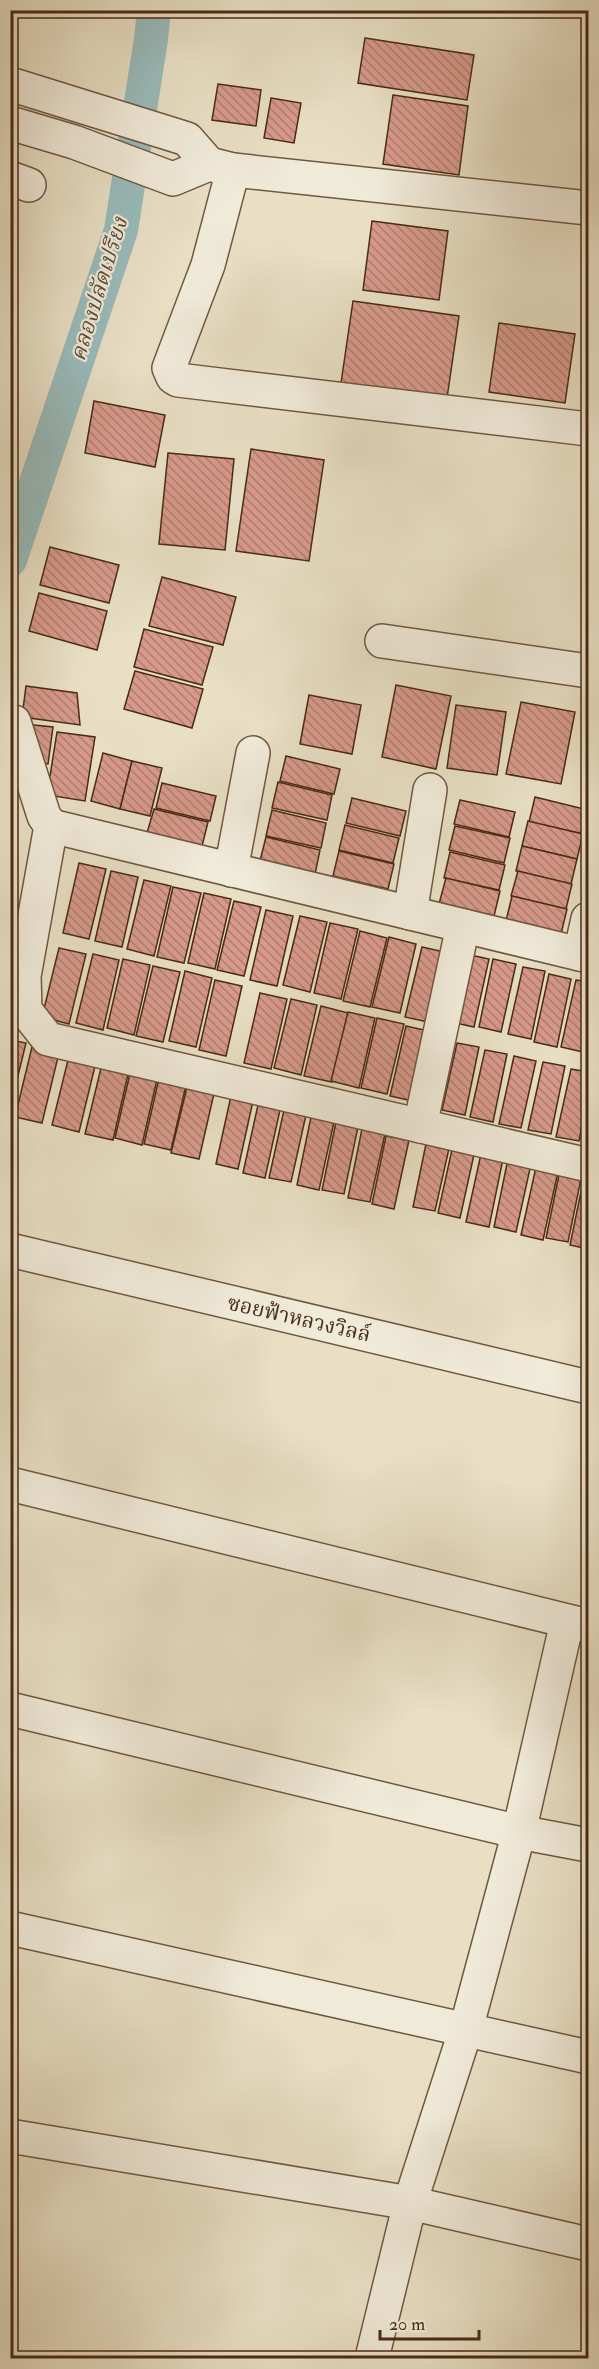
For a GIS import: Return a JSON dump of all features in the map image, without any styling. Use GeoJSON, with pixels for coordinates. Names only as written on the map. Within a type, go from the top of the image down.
{"type":"FeatureCollection","features":[{"type":"Feature","properties":{"kind":"street"},"geometry":{"type":"LineString","coordinates":[[10,84],[187,139],[221,167]]}},
{"type":"Feature","properties":{"kind":"street"},"geometry":{"type":"LineString","coordinates":[[10,123],[74,142],[173,178],[221,167],[588,208]]}},
{"type":"Feature","properties":{"kind":"street"},"geometry":{"type":"LineString","coordinates":[[221,167],[208,265],[169,368],[173,377],[189,381],[588,429]]}},
{"type":"Feature","properties":{"kind":"street"},"geometry":{"type":"LineString","coordinates":[[382,641],[588,671]]}},
{"type":"Feature","properties":{"kind":"street"},"geometry":{"type":"LineString","coordinates":[[12,721],[44,816],[51,826],[584,955],[588,919]]}},
{"type":"Feature","properties":{"kind":"street"},"geometry":{"type":"LineString","coordinates":[[231,870],[253,753]]}},
{"type":"Feature","properties":{"kind":"street"},"geometry":{"type":"LineString","coordinates":[[410,913],[430,790]]}},
{"type":"Feature","properties":{"kind":"street"},"geometry":{"type":"LineString","coordinates":[[51,826],[24,976],[25,1010],[48,1039],[588,1165]]}},
{"type":"Feature","properties":{"kind":"street"},"geometry":{"type":"LineString","coordinates":[[420,1126],[463,926]]}},
{"type":"Feature","properties":{"kind":"street","name":"ซอยฟ้าหลวงวิลล์"},"geometry":{"type":"LineString","coordinates":[[10,1250],[588,1387]]}},
{"type":"Feature","properties":{"kind":"street"},"geometry":{"type":"LineString","coordinates":[[10,1484],[578,1624],[466,2030],[410,2203],[372,2358]]}},
{"type":"Feature","properties":{"kind":"street"},"geometry":{"type":"LineString","coordinates":[[10,1709],[519,1832],[588,1845]]}},
{"type":"Feature","properties":{"kind":"street"},"geometry":{"type":"LineString","coordinates":[[10,1928],[588,2057]]}},
{"type":"Feature","properties":{"kind":"street"},"geometry":{"type":"LineString","coordinates":[[10,2136],[410,2203],[588,2244]]}},
{"type":"Feature","properties":{"kind":"building"},"geometry":{"type":"Polygon","coordinates":[[[365,38],[474,55],[467,100],[358,83],[365,38]]]}},
{"type":"Feature","properties":{"kind":"building"},"geometry":{"type":"Polygon","coordinates":[[[218,84],[261,90],[256,126],[212,120],[218,84]]]}},
{"type":"Feature","properties":{"kind":"building"},"geometry":{"type":"Polygon","coordinates":[[[393,95],[468,106],[459,175],[383,164],[393,95]]]}},
{"type":"Feature","properties":{"kind":"building"},"geometry":{"type":"Polygon","coordinates":[[[271,98],[301,103],[294,143],[264,138],[271,98]]]}},
{"type":"Feature","properties":{"kind":"building"},"geometry":{"type":"Polygon","coordinates":[[[588,103],[588,123],[585,122],[588,103]]]}},
{"type":"Feature","properties":{"kind":"building"},"geometry":{"type":"Polygon","coordinates":[[[372,221],[448,231],[439,300],[363,290],[372,221]]]}},
{"type":"Feature","properties":{"kind":"building"},"geometry":{"type":"Polygon","coordinates":[[[353,301],[459,316],[447,398],[341,383],[353,301]]]}},
{"type":"Feature","properties":{"kind":"building"},"geometry":{"type":"Polygon","coordinates":[[[499,323],[575,334],[565,403],[489,392],[499,323]]]}},
{"type":"Feature","properties":{"kind":"building"},"geometry":{"type":"Polygon","coordinates":[[[94,401],[165,415],[155,467],[85,453],[94,401]]]}},
{"type":"Feature","properties":{"kind":"building"},"geometry":{"type":"Polygon","coordinates":[[[251,449],[324,460],[309,561],[236,551],[251,449]]]}},
{"type":"Feature","properties":{"kind":"building"},"geometry":{"type":"Polygon","coordinates":[[[168,453],[234,459],[225,550],[159,544],[168,453]]]}},
{"type":"Feature","properties":{"kind":"building"},"geometry":{"type":"Polygon","coordinates":[[[50,547],[119,565],[109,603],[40,585],[50,547]]]}},
{"type":"Feature","properties":{"kind":"building"},"geometry":{"type":"Polygon","coordinates":[[[162,577],[236,597],[223,645],[149,626],[162,577]]]}},
{"type":"Feature","properties":{"kind":"building"},"geometry":{"type":"Polygon","coordinates":[[[39,593],[107,611],[97,650],[29,631],[39,593]]]}},
{"type":"Feature","properties":{"kind":"building"},"geometry":{"type":"Polygon","coordinates":[[[144,629],[213,647],[202,685],[134,667],[144,629]]]}},
{"type":"Feature","properties":{"kind":"building"},"geometry":{"type":"Polygon","coordinates":[[[135,671],[203,689],[192,728],[124,709],[135,671]]]}},
{"type":"Feature","properties":{"kind":"building"},"geometry":{"type":"Polygon","coordinates":[[[396,685],[451,696],[436,769],[382,757],[396,685]]]}},
{"type":"Feature","properties":{"kind":"building"},"geometry":{"type":"Polygon","coordinates":[[[26,686],[77,693],[80,725],[22,717],[26,686]]]}},
{"type":"Feature","properties":{"kind":"building"},"geometry":{"type":"Polygon","coordinates":[[[309,695],[361,705],[352,754],[300,744],[309,695]]]}},
{"type":"Feature","properties":{"kind":"building"},"geometry":{"type":"Polygon","coordinates":[[[521,702],[575,712],[561,784],[506,774],[521,702]]]}},
{"type":"Feature","properties":{"kind":"building"},"geometry":{"type":"Polygon","coordinates":[[[456,705],[506,712],[497,775],[447,768],[456,705]]]}},
{"type":"Feature","properties":{"kind":"building"},"geometry":{"type":"Polygon","coordinates":[[[24,724],[53,727],[48,764],[20,761],[24,724]]]}},
{"type":"Feature","properties":{"kind":"building"},"geometry":{"type":"Polygon","coordinates":[[[57,732],[95,737],[85,801],[47,795],[57,732]]]}},
{"type":"Feature","properties":{"kind":"building"},"geometry":{"type":"Polygon","coordinates":[[[103,753],[132,761],[120,809],[91,801],[103,753]]]}},
{"type":"Feature","properties":{"kind":"building"},"geometry":{"type":"Polygon","coordinates":[[[286,756],[340,769],[334,794],[280,781],[286,756]]]}},
{"type":"Feature","properties":{"kind":"building"},"geometry":{"type":"Polygon","coordinates":[[[132,761],[162,768],[150,816],[120,809],[132,761]]]}},
{"type":"Feature","properties":{"kind":"building"},"geometry":{"type":"Polygon","coordinates":[[[278,782],[332,795],[327,820],[272,808],[278,782]]]}},
{"type":"Feature","properties":{"kind":"building"},"geometry":{"type":"Polygon","coordinates":[[[162,783],[216,796],[210,821],[156,808],[162,783]]]}},
{"type":"Feature","properties":{"kind":"building"},"geometry":{"type":"Polygon","coordinates":[[[535,797],[588,810],[584,834],[529,822],[535,797]]]}},
{"type":"Feature","properties":{"kind":"building"},"geometry":{"type":"Polygon","coordinates":[[[352,798],[406,811],[400,836],[346,823],[352,798]]]}},
{"type":"Feature","properties":{"kind":"building"},"geometry":{"type":"Polygon","coordinates":[[[460,800],[515,812],[509,837],[454,824],[460,800]]]}},
{"type":"Feature","properties":{"kind":"building"},"geometry":{"type":"Polygon","coordinates":[[[154,809],[208,822],[202,846],[147,833],[154,809]]]}},
{"type":"Feature","properties":{"kind":"building"},"geometry":{"type":"Polygon","coordinates":[[[272,810],[326,823],[321,848],[266,836],[272,810]]]}},
{"type":"Feature","properties":{"kind":"building"},"geometry":{"type":"Polygon","coordinates":[[[528,821],[583,834],[577,859],[522,846],[528,821]]]}},
{"type":"Feature","properties":{"kind":"building"},"geometry":{"type":"Polygon","coordinates":[[[345,825],[399,838],[393,863],[339,850],[345,825]]]}},
{"type":"Feature","properties":{"kind":"building"},"geometry":{"type":"Polygon","coordinates":[[[455,826],[510,838],[504,863],[449,850],[455,826]]]}},
{"type":"Feature","properties":{"kind":"building"},"geometry":{"type":"Polygon","coordinates":[[[266,837],[320,850],[315,874],[260,861],[266,837]]]}},
{"type":"Feature","properties":{"kind":"building"},"geometry":{"type":"Polygon","coordinates":[[[522,846],[577,859],[571,884],[516,871],[522,846]]]}},
{"type":"Feature","properties":{"kind":"building"},"geometry":{"type":"Polygon","coordinates":[[[339,851],[394,864],[388,889],[333,876],[339,851]]]}},
{"type":"Feature","properties":{"kind":"building"},"geometry":{"type":"Polygon","coordinates":[[[450,852],[505,865],[499,890],[444,878],[450,852]]]}},
{"type":"Feature","properties":{"kind":"building"},"geometry":{"type":"Polygon","coordinates":[[[79,863],[106,869],[89,939],[63,933],[79,863]]]}},
{"type":"Feature","properties":{"kind":"building"},"geometry":{"type":"Polygon","coordinates":[[[111,871],[138,877],[122,947],[95,941],[111,871]]]}},
{"type":"Feature","properties":{"kind":"building"},"geometry":{"type":"Polygon","coordinates":[[[518,871],[572,884],[566,909],[511,896],[518,871]]]}},
{"type":"Feature","properties":{"kind":"building"},"geometry":{"type":"Polygon","coordinates":[[[446,878],[500,891],[494,916],[439,904],[446,878]]]}},
{"type":"Feature","properties":{"kind":"building"},"geometry":{"type":"Polygon","coordinates":[[[144,880],[171,886],[154,956],[127,949],[144,880]]]}},
{"type":"Feature","properties":{"kind":"building"},"geometry":{"type":"Polygon","coordinates":[[[173,887],[201,893],[184,963],[157,957],[173,887]]]}},
{"type":"Feature","properties":{"kind":"building"},"geometry":{"type":"Polygon","coordinates":[[[204,893],[231,899],[215,969],[188,963],[204,893]]]}},
{"type":"Feature","properties":{"kind":"building"},"geometry":{"type":"Polygon","coordinates":[[[512,896],[567,909],[561,934],[506,921],[512,896]]]}},
{"type":"Feature","properties":{"kind":"building"},"geometry":{"type":"Polygon","coordinates":[[[234,901],[261,907],[244,976],[217,970],[234,901]]]}},
{"type":"Feature","properties":{"kind":"building"},"geometry":{"type":"Polygon","coordinates":[[[266,910],[293,916],[277,986],[250,980],[266,910]]]}},
{"type":"Feature","properties":{"kind":"building"},"geometry":{"type":"Polygon","coordinates":[[[300,916],[327,922],[310,992],[283,985],[300,916]]]}},
{"type":"Feature","properties":{"kind":"building"},"geometry":{"type":"Polygon","coordinates":[[[330,923],[358,929],[341,999],[314,993],[330,923]]]}},
{"type":"Feature","properties":{"kind":"building"},"geometry":{"type":"Polygon","coordinates":[[[360,931],[387,938],[370,1007],[343,1001],[360,931]]]}},
{"type":"Feature","properties":{"kind":"building"},"geometry":{"type":"Polygon","coordinates":[[[389,937],[416,944],[400,1013],[372,1007],[389,937]]]}},
{"type":"Feature","properties":{"kind":"building"},"geometry":{"type":"Polygon","coordinates":[[[422,947],[449,953],[433,1023],[405,1017],[422,947]]]}},
{"type":"Feature","properties":{"kind":"building"},"geometry":{"type":"Polygon","coordinates":[[[59,948],[86,954],[69,1024],[42,1017],[59,948]]]}},
{"type":"Feature","properties":{"kind":"building"},"geometry":{"type":"Polygon","coordinates":[[[93,954],[119,960],[103,1030],[76,1023],[93,954]]]}},
{"type":"Feature","properties":{"kind":"building"},"geometry":{"type":"Polygon","coordinates":[[[466,954],[489,959],[474,1027],[451,1022],[466,954]]]}},
{"type":"Feature","properties":{"kind":"building"},"geometry":{"type":"Polygon","coordinates":[[[123,959],[150,965],[134,1035],[107,1028],[123,959]]]}},
{"type":"Feature","properties":{"kind":"building"},"geometry":{"type":"Polygon","coordinates":[[[493,959],[516,964],[501,1032],[479,1027],[493,959]]]}},
{"type":"Feature","properties":{"kind":"building"},"geometry":{"type":"Polygon","coordinates":[[[153,966],[180,972],[163,1042],[136,1036],[153,966]]]}},
{"type":"Feature","properties":{"kind":"building"},"geometry":{"type":"Polygon","coordinates":[[[523,967],[545,971],[531,1039],[508,1034],[523,967]]]}},
{"type":"Feature","properties":{"kind":"building"},"geometry":{"type":"Polygon","coordinates":[[[185,971],[212,978],[196,1047],[169,1041],[185,971]]]}},
{"type":"Feature","properties":{"kind":"building"},"geometry":{"type":"Polygon","coordinates":[[[549,974],[571,979],[557,1047],[534,1042],[549,974]]]}},
{"type":"Feature","properties":{"kind":"building"},"geometry":{"type":"Polygon","coordinates":[[[215,980],[242,986],[226,1056],[199,1050],[215,980]]]}},
{"type":"Feature","properties":{"kind":"building"},"geometry":{"type":"Polygon","coordinates":[[[576,980],[588,982],[588,1028],[583,1052],[561,1047],[576,980]]]}},
{"type":"Feature","properties":{"kind":"building"},"geometry":{"type":"Polygon","coordinates":[[[260,993],[287,999],[271,1069],[244,1063],[260,993]]]}},
{"type":"Feature","properties":{"kind":"building"},"geometry":{"type":"Polygon","coordinates":[[[291,999],[317,1005],[301,1075],[274,1068],[291,999]]]}},
{"type":"Feature","properties":{"kind":"building"},"geometry":{"type":"Polygon","coordinates":[[[321,1006],[348,1013],[332,1082],[304,1076],[321,1006]]]}},
{"type":"Feature","properties":{"kind":"building"},"geometry":{"type":"Polygon","coordinates":[[[348,1012],[375,1018],[359,1088],[331,1081],[348,1012]]]}},
{"type":"Feature","properties":{"kind":"building"},"geometry":{"type":"Polygon","coordinates":[[[377,1018],[404,1024],[387,1094],[361,1088],[377,1018]]]}},
{"type":"Feature","properties":{"kind":"building"},"geometry":{"type":"Polygon","coordinates":[[[406,1026],[433,1032],[417,1102],[390,1096],[406,1026]]]}},
{"type":"Feature","properties":{"kind":"building"},"geometry":{"type":"Polygon","coordinates":[[[588,1033],[588,1055],[584,1054],[588,1033]]]}},
{"type":"Feature","properties":{"kind":"building"},"geometry":{"type":"Polygon","coordinates":[[[10,1040],[26,1043],[10,1108],[10,1040]]]}},
{"type":"Feature","properties":{"kind":"building"},"geometry":{"type":"Polygon","coordinates":[[[457,1043],[479,1047],[465,1115],[442,1110],[457,1043]]]}},
{"type":"Feature","properties":{"kind":"building"},"geometry":{"type":"Polygon","coordinates":[[[32,1047],[59,1053],[42,1123],[15,1117],[32,1047]]]}},
{"type":"Feature","properties":{"kind":"building"},"geometry":{"type":"Polygon","coordinates":[[[485,1050],[507,1054],[493,1122],[470,1117],[485,1050]]]}},
{"type":"Feature","properties":{"kind":"building"},"geometry":{"type":"Polygon","coordinates":[[[69,1056],[96,1062],[79,1132],[52,1125],[69,1056]]]}},
{"type":"Feature","properties":{"kind":"building"},"geometry":{"type":"Polygon","coordinates":[[[514,1056],[536,1061],[521,1128],[499,1124],[514,1056]]]}},
{"type":"Feature","properties":{"kind":"building"},"geometry":{"type":"Polygon","coordinates":[[[543,1062],[565,1066],[551,1134],[528,1130],[543,1062]]]}},
{"type":"Feature","properties":{"kind":"building"},"geometry":{"type":"Polygon","coordinates":[[[102,1064],[129,1070],[113,1140],[85,1134],[102,1064]]]}},
{"type":"Feature","properties":{"kind":"building"},"geometry":{"type":"Polygon","coordinates":[[[131,1069],[158,1075],[142,1145],[115,1138],[131,1069]]]}},
{"type":"Feature","properties":{"kind":"building"},"geometry":{"type":"Polygon","coordinates":[[[571,1069],[588,1072],[588,1094],[579,1141],[556,1137],[571,1069]]]}},
{"type":"Feature","properties":{"kind":"building"},"geometry":{"type":"Polygon","coordinates":[[[160,1074],[187,1081],[171,1150],[144,1144],[160,1074]]]}},
{"type":"Feature","properties":{"kind":"building"},"geometry":{"type":"Polygon","coordinates":[[[188,1083],[215,1089],[199,1159],[171,1153],[188,1083]]]}},
{"type":"Feature","properties":{"kind":"building"},"geometry":{"type":"Polygon","coordinates":[[[231,1096],[253,1101],[238,1169],[216,1164],[231,1096]]]}},
{"type":"Feature","properties":{"kind":"building"},"geometry":{"type":"Polygon","coordinates":[[[258,1105],[280,1110],[265,1178],[243,1173],[258,1105]]]}},
{"type":"Feature","properties":{"kind":"building"},"geometry":{"type":"Polygon","coordinates":[[[284,1110],[306,1115],[291,1182],[269,1178],[284,1110]]]}},
{"type":"Feature","properties":{"kind":"building"},"geometry":{"type":"Polygon","coordinates":[[[311,1117],[334,1122],[319,1190],[297,1185],[311,1117]]]}},
{"type":"Feature","properties":{"kind":"building"},"geometry":{"type":"Polygon","coordinates":[[[588,1120],[588,1144],[583,1143],[588,1120]]]}},
{"type":"Feature","properties":{"kind":"building"},"geometry":{"type":"Polygon","coordinates":[[[336,1122],[358,1127],[344,1194],[322,1190],[336,1122]]]}},
{"type":"Feature","properties":{"kind":"building"},"geometry":{"type":"Polygon","coordinates":[[[362,1129],[385,1134],[370,1202],[348,1198],[362,1129]]]}},
{"type":"Feature","properties":{"kind":"building"},"geometry":{"type":"Polygon","coordinates":[[[386,1136],[409,1140],[394,1209],[372,1204],[386,1136]]]}},
{"type":"Feature","properties":{"kind":"building"},"geometry":{"type":"Polygon","coordinates":[[[427,1139],[450,1144],[435,1211],[413,1207],[427,1139]]]}},
{"type":"Feature","properties":{"kind":"building"},"geometry":{"type":"Polygon","coordinates":[[[453,1145],[475,1150],[460,1218],[438,1213],[453,1145]]]}},
{"type":"Feature","properties":{"kind":"building"},"geometry":{"type":"Polygon","coordinates":[[[481,1154],[503,1159],[489,1227],[466,1222],[481,1154]]]}},
{"type":"Feature","properties":{"kind":"building"},"geometry":{"type":"Polygon","coordinates":[[[508,1159],[531,1164],[516,1232],[494,1227],[508,1159]]]}},
{"type":"Feature","properties":{"kind":"building"},"geometry":{"type":"Polygon","coordinates":[[[536,1167],[558,1172],[543,1240],[521,1235],[536,1167]]]}},
{"type":"Feature","properties":{"kind":"building"},"geometry":{"type":"Polygon","coordinates":[[[560,1170],[582,1174],[568,1242],[546,1238],[560,1170]]]}},
{"type":"Feature","properties":{"kind":"building"},"geometry":{"type":"Polygon","coordinates":[[[584,1177],[588,1178],[588,1249],[570,1245],[584,1177]]]}},
{"type":"Feature","properties":{"kind":"waterway","name":"คลองปลัดเปรียง"},"geometry":{"type":"LineString","coordinates":[[10,560],[121,230],[154,10]]}}]}
